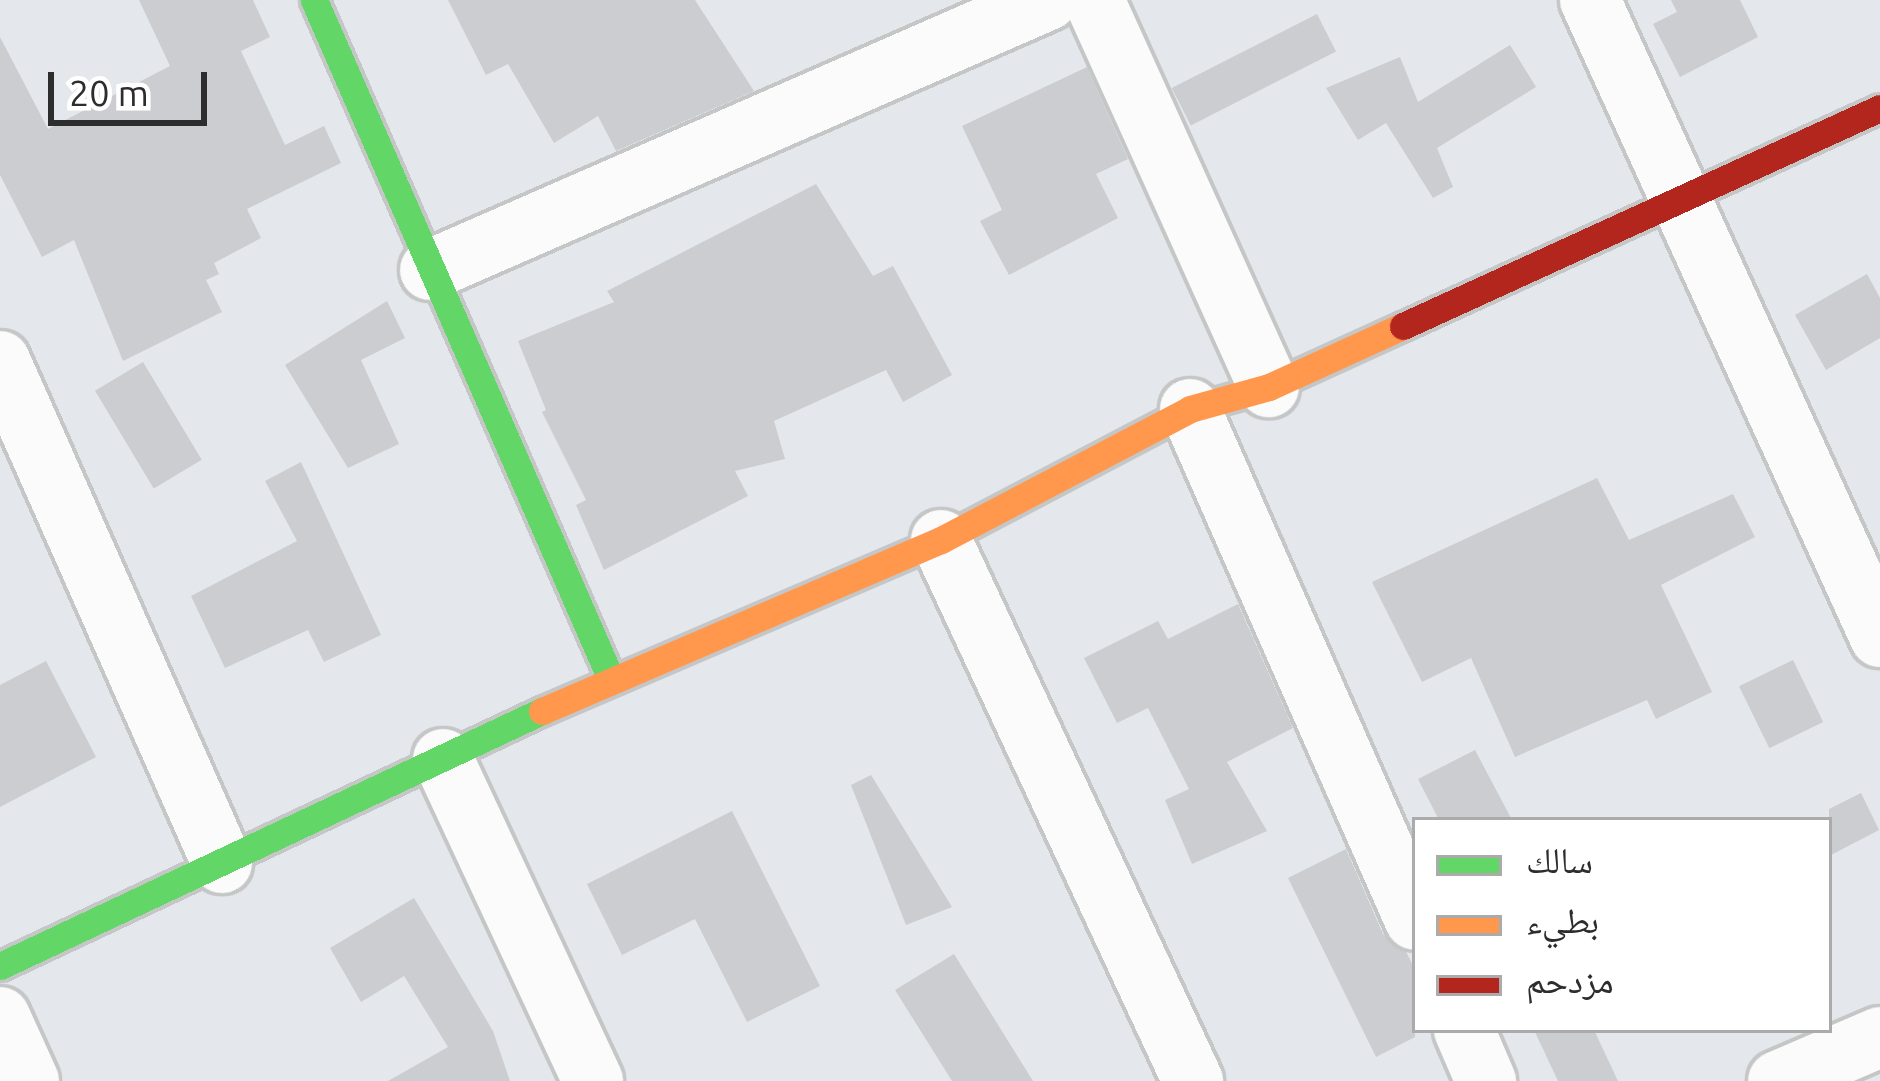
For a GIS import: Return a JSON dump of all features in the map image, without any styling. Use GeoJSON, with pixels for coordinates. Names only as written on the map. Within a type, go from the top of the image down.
{"type":"FeatureCollection","features":[{"type":"Feature","properties":{"kind":"street"},"geometry":{"type":"LineString","coordinates":[[314,0],[610,680]]}},
{"type":"Feature","properties":{"kind":"street"},"geometry":{"type":"LineString","coordinates":[[430,270],[1048,0]]}},
{"type":"Feature","properties":{"kind":"street"},"geometry":{"type":"LineString","coordinates":[[1094,0],[1269,387]]}},
{"type":"Feature","properties":{"kind":"street"},"geometry":{"type":"LineString","coordinates":[[1590,0],[1880,637]]}},
{"type":"Feature","properties":{"kind":"street"},"geometry":{"type":"LineString","coordinates":[[0,966],[610,680],[941,540],[1190,410],[1269,387],[1880,107]]}},
{"type":"Feature","properties":{"kind":"street"},"geometry":{"type":"LineString","coordinates":[[0,362],[222,862]]}},
{"type":"Feature","properties":{"kind":"street"},"geometry":{"type":"LineString","coordinates":[[1190,410],[1412,913]]}},
{"type":"Feature","properties":{"kind":"street"},"geometry":{"type":"LineString","coordinates":[[941,540],[1193,1081]]}},
{"type":"Feature","properties":{"kind":"street"},"geometry":{"type":"LineString","coordinates":[[442,759],[593,1081]]}},
{"type":"Feature","properties":{"kind":"street"},"geometry":{"type":"LineString","coordinates":[[0,1017],[29,1081]]}},
{"type":"Feature","properties":{"kind":"street"},"geometry":{"type":"LineString","coordinates":[[1465,1033],[1486,1081]]}},
{"type":"Feature","properties":{"kind":"street"},"geometry":{"type":"LineString","coordinates":[[1778,1081],[1880,1037]]}},
{"type":"Feature","properties":{"kind":"building"},"geometry":{"type":"Polygon","coordinates":[[[139,0],[253,0],[270,37],[241,51],[285,145],[324,126],[341,163],[247,209],[261,238],[214,263],[219,274],[206,280],[222,312],[123,361],[74,240],[42,257],[0,175],[0,37],[48,129],[170,66],[139,0]]]}},
{"type":"Feature","properties":{"kind":"building"},"geometry":{"type":"Polygon","coordinates":[[[448,0],[695,0],[754,91],[616,151],[598,116],[554,143],[508,64],[486,75],[448,0]]]}},
{"type":"Feature","properties":{"kind":"building"},"geometry":{"type":"Polygon","coordinates":[[[1671,0],[1740,0],[1758,37],[1680,77],[1653,24],[1677,12],[1671,0]]]}},
{"type":"Feature","properties":{"kind":"building"},"geometry":{"type":"Polygon","coordinates":[[[1317,14],[1336,51],[1191,125],[1172,88],[1317,14]]]}},
{"type":"Feature","properties":{"kind":"building"},"geometry":{"type":"Polygon","coordinates":[[[1510,45],[1536,87],[1437,148],[1453,187],[1433,198],[1386,123],[1358,140],[1326,88],[1400,57],[1418,102],[1510,45]]]}},
{"type":"Feature","properties":{"kind":"building"},"geometry":{"type":"Polygon","coordinates":[[[1087,67],[1128,159],[1096,174],[1118,218],[1009,275],[980,221],[1002,210],[962,126],[1087,67]]]}},
{"type":"Feature","properties":{"kind":"building"},"geometry":{"type":"Polygon","coordinates":[[[816,184],[873,276],[893,266],[952,375],[903,402],[886,370],[774,421],[785,459],[735,471],[748,496],[604,570],[576,505],[586,500],[542,412],[546,410],[518,341],[614,302],[607,291],[816,184]]]}},
{"type":"Feature","properties":{"kind":"building"},"geometry":{"type":"Polygon","coordinates":[[[1867,274],[1880,298],[1880,338],[1826,370],[1795,315],[1867,274]]]}},
{"type":"Feature","properties":{"kind":"building"},"geometry":{"type":"Polygon","coordinates":[[[387,301],[405,338],[361,360],[399,444],[348,468],[285,365],[387,301]]]}},
{"type":"Feature","properties":{"kind":"building"},"geometry":{"type":"Polygon","coordinates":[[[143,362],[202,460],[154,489],[95,391],[143,362]]]}},
{"type":"Feature","properties":{"kind":"building"},"geometry":{"type":"Polygon","coordinates":[[[301,462],[381,635],[324,662],[308,630],[225,668],[191,596],[297,541],[265,481],[301,462]]]}},
{"type":"Feature","properties":{"kind":"building"},"geometry":{"type":"Polygon","coordinates":[[[1597,478],[1629,540],[1733,494],[1755,537],[1661,585],[1712,692],[1656,719],[1647,700],[1515,757],[1471,658],[1422,682],[1372,582],[1597,478]]]}},
{"type":"Feature","properties":{"kind":"building"},"geometry":{"type":"Polygon","coordinates":[[[1238,604],[1293,728],[1227,762],[1267,831],[1192,864],[1165,800],[1189,789],[1148,708],[1117,723],[1084,658],[1158,621],[1168,639],[1238,604]]]}},
{"type":"Feature","properties":{"kind":"building"},"geometry":{"type":"Polygon","coordinates":[[[1793,660],[1823,722],[1769,748],[1739,686],[1793,660]]]}},
{"type":"Feature","properties":{"kind":"building"},"geometry":{"type":"Polygon","coordinates":[[[46,661],[96,757],[0,807],[0,685],[46,661]]]}},
{"type":"Feature","properties":{"kind":"building"},"geometry":{"type":"Polygon","coordinates":[[[1475,750],[1510,817],[1437,817],[1418,779],[1475,750]]]}},
{"type":"Feature","properties":{"kind":"building"},"geometry":{"type":"Polygon","coordinates":[[[871,775],[952,907],[906,925],[851,785],[871,775]]]}},
{"type":"Feature","properties":{"kind":"building"},"geometry":{"type":"Polygon","coordinates":[[[1861,793],[1879,830],[1832,854],[1829,809],[1861,793]]]}},
{"type":"Feature","properties":{"kind":"building"},"geometry":{"type":"Polygon","coordinates":[[[732,811],[820,986],[747,1022],[695,919],[622,955],[587,884],[732,811]]]}},
{"type":"Feature","properties":{"kind":"building"},"geometry":{"type":"Polygon","coordinates":[[[1346,849],[1383,934],[1406,952],[1412,963],[1415,1037],[1376,1057],[1288,878],[1346,849]]]}},
{"type":"Feature","properties":{"kind":"building"},"geometry":{"type":"Polygon","coordinates":[[[414,898],[493,1031],[510,1081],[388,1081],[448,1047],[404,976],[361,1002],[330,948],[414,898]]]}},
{"type":"Feature","properties":{"kind":"building"},"geometry":{"type":"Polygon","coordinates":[[[954,954],[1033,1081],[952,1081],[895,990],[954,954]]]}},
{"type":"Feature","properties":{"kind":"building"},"geometry":{"type":"Polygon","coordinates":[[[1535,1033],[1595,1033],[1618,1081],[1558,1081],[1535,1033]]]}},
{"type":"Feature","properties":{"kind":"traffic: fast"},"geometry":{"type":"LineString","coordinates":[[314,0],[611,679]]}},
{"type":"Feature","properties":{"kind":"traffic: fast"},"geometry":{"type":"LineString","coordinates":[[0,966],[542,711]]}},
{"type":"Feature","properties":{"kind":"traffic: slow"},"geometry":{"type":"LineString","coordinates":[[542,711],[941,540],[1190,409],[1269,387],[1403,326]]}},
{"type":"Feature","properties":{"kind":"traffic: jam"},"geometry":{"type":"LineString","coordinates":[[1403,326],[1880,108]]}}]}
